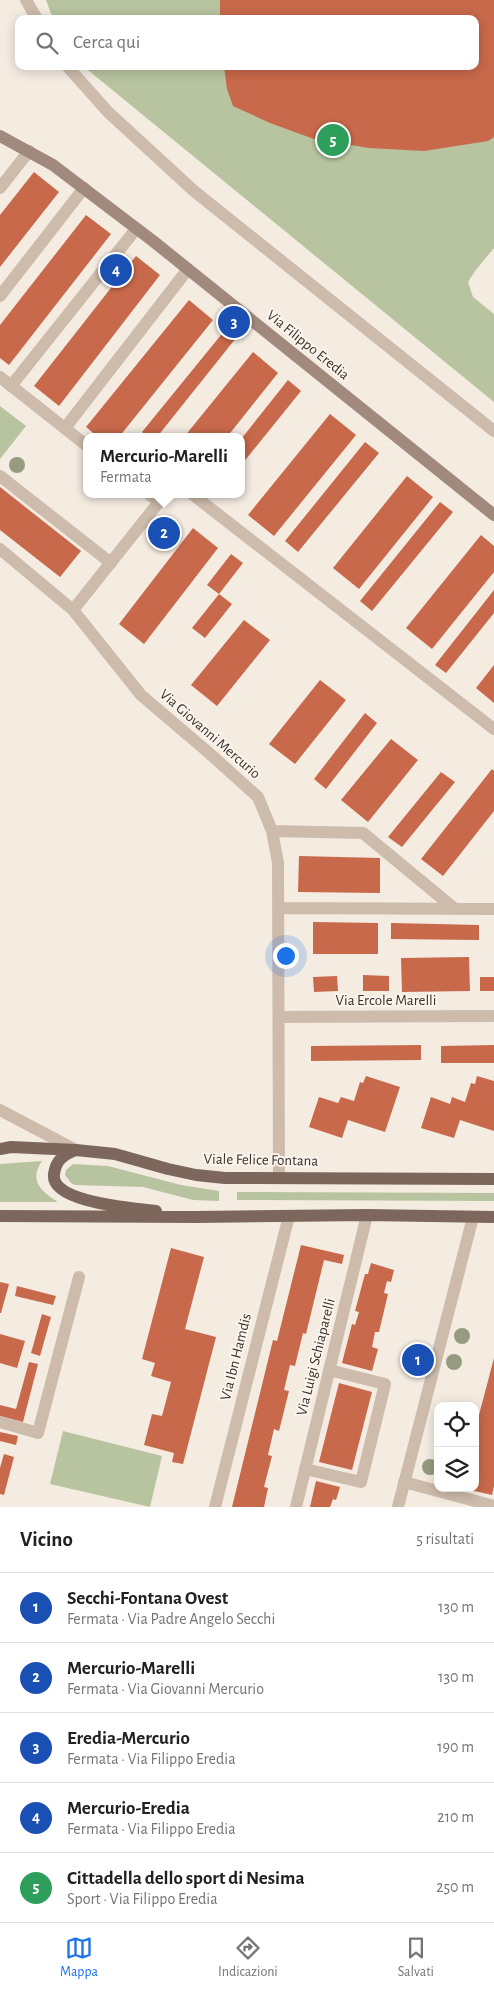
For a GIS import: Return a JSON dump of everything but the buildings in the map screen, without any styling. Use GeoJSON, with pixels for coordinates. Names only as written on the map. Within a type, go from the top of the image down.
{"type":"FeatureCollection","features":[{"type":"Feature","properties":{"kind":"main road","name":"Via Filippo Eredia"},"geometry":{"type":"LineString","coordinates":[[0,136],[53,165],[84,188],[188,269],[494,515]]}},
{"type":"Feature","properties":{"kind":"main road","name":"Viale Felice Fontana"},"geometry":{"type":"LineString","coordinates":[[0,1149],[11,1147],[115,1154],[196,1175],[225,1178],[494,1179]]}},
{"type":"Feature","properties":{"kind":"main road"},"geometry":{"type":"LineString","coordinates":[[76,1150],[63,1155],[55,1164],[53,1178],[57,1187],[69,1194],[87,1201],[196,1218]]}},
{"type":"Feature","properties":{"kind":"main road"},"geometry":{"type":"LineString","coordinates":[[0,1216],[196,1218],[367,1215],[494,1217]]}},
{"type":"Feature","properties":{"kind":"street"},"geometry":{"type":"LineString","coordinates":[[26,0],[36,15]]}},
{"type":"Feature","properties":{"kind":"street"},"geometry":{"type":"LineString","coordinates":[[33,0],[37,15]]}},
{"type":"Feature","properties":{"kind":"street"},"geometry":{"type":"LineString","coordinates":[[71,70],[108,112],[194,191],[494,431]]}},
{"type":"Feature","properties":{"kind":"street"},"geometry":{"type":"LineString","coordinates":[[0,188],[28,151]]}},
{"type":"Feature","properties":{"kind":"street"},"geometry":{"type":"LineString","coordinates":[[0,296],[84,188]]}},
{"type":"Feature","properties":{"kind":"street"},"geometry":{"type":"LineString","coordinates":[[11,386],[136,229]]}},
{"type":"Feature","properties":{"kind":"street"},"geometry":{"type":"LineString","coordinates":[[65,428],[188,269]]}},
{"type":"Feature","properties":{"kind":"street"},"geometry":{"type":"LineString","coordinates":[[0,377],[83,443]]}},
{"type":"Feature","properties":{"kind":"street"},"geometry":{"type":"LineString","coordinates":[[0,476],[111,563]]}},
{"type":"Feature","properties":{"kind":"street"},"geometry":{"type":"LineString","coordinates":[[73,610],[111,563],[156,498]]}},
{"type":"Feature","properties":{"kind":"street"},"geometry":{"type":"LineString","coordinates":[[197,498],[494,730]]}},
{"type":"Feature","properties":{"kind":"street","name":"Via Giovanni Mercurio"},"geometry":{"type":"LineString","coordinates":[[0,549],[73,610],[142,695],[209,752],[258,798],[272,831],[278,863],[279,1178]]}},
{"type":"Feature","properties":{"kind":"street"},"geometry":{"type":"LineString","coordinates":[[272,831],[363,833],[455,908]]}},
{"type":"Feature","properties":{"kind":"street"},"geometry":{"type":"LineString","coordinates":[[279,908],[494,909]]}},
{"type":"Feature","properties":{"kind":"street","name":"Via Ercole Marelli"},"geometry":{"type":"LineString","coordinates":[[279,1017],[494,1016]]}},
{"type":"Feature","properties":{"kind":"street"},"geometry":{"type":"LineString","coordinates":[[0,1110],[76,1150]]}},
{"type":"Feature","properties":{"kind":"street","name":"Via Luigi Schiaparelli"},"geometry":{"type":"LineString","coordinates":[[296,1507],[367,1215]]}},
{"type":"Feature","properties":{"kind":"street","name":"Via Ibn Hamdis"},"geometry":{"type":"LineString","coordinates":[[216,1507],[289,1216]]}},
{"type":"Feature","properties":{"kind":"street"},"geometry":{"type":"LineString","coordinates":[[398,1507],[473,1217]]}},
{"type":"Feature","properties":{"kind":"street"},"geometry":{"type":"LineString","coordinates":[[0,1422],[38,1432],[79,1277]]}},
{"type":"Feature","properties":{"kind":"street"},"geometry":{"type":"LineString","coordinates":[[306,1469],[362,1482],[385,1384],[329,1370]]}},
{"type":"Feature","properties":{"kind":"street"},"geometry":{"type":"LineString","coordinates":[[404,1482],[494,1506]]}},
{"type":"Feature","properties":{"kind":"green space"},"geometry":{"type":"Polygon","coordinates":[[[46,0],[494,0],[494,248],[468,282],[473,297],[494,314],[494,402],[88,70],[479,70],[479,15],[52,15],[46,0]]]}},
{"type":"Feature","properties":{"kind":"green space"},"geometry":{"type":"Polygon","coordinates":[[[0,406],[26,426],[0,459],[0,406]]]}},
{"type":"Feature","properties":{"kind":"green space"},"geometry":{"type":"Polygon","coordinates":[[[42,1161],[36,1174],[37,1180],[42,1190],[58,1202],[0,1202],[0,1164],[42,1161]]]}},
{"type":"Feature","properties":{"kind":"green space"},"geometry":{"type":"Polygon","coordinates":[[[73,1164],[108,1166],[181,1185],[219,1191],[219,1201],[193,1200],[143,1187],[75,1185],[65,1175],[66,1170],[73,1164]]]}},
{"type":"Feature","properties":{"kind":"green space"},"geometry":{"type":"Polygon","coordinates":[[[237,1192],[494,1193],[494,1201],[237,1200],[237,1192]]]}},
{"type":"Feature","properties":{"kind":"green space"},"geometry":{"type":"Polygon","coordinates":[[[63,1431],[162,1456],[150,1507],[50,1484],[63,1431]]]}},
{"type":"Feature","properties":{"kind":"place","name":"Cittadella dello sport di Nesima"},"geometry":{"type":"Point","coordinates":[333,140]}},
{"type":"Feature","properties":{"kind":"place","name":"Mercurio-Eredia"},"geometry":{"type":"Point","coordinates":[116,270]}},
{"type":"Feature","properties":{"kind":"place","name":"Eredia-Mercurio"},"geometry":{"type":"Point","coordinates":[234,322]}},
{"type":"Feature","properties":{"kind":"place","name":"Mercurio-Marelli"},"geometry":{"type":"Point","coordinates":[164,533]}},
{"type":"Feature","properties":{"kind":"place","name":"Secchi-Fontana Ovest"},"geometry":{"type":"Point","coordinates":[418,1360]}}]}
